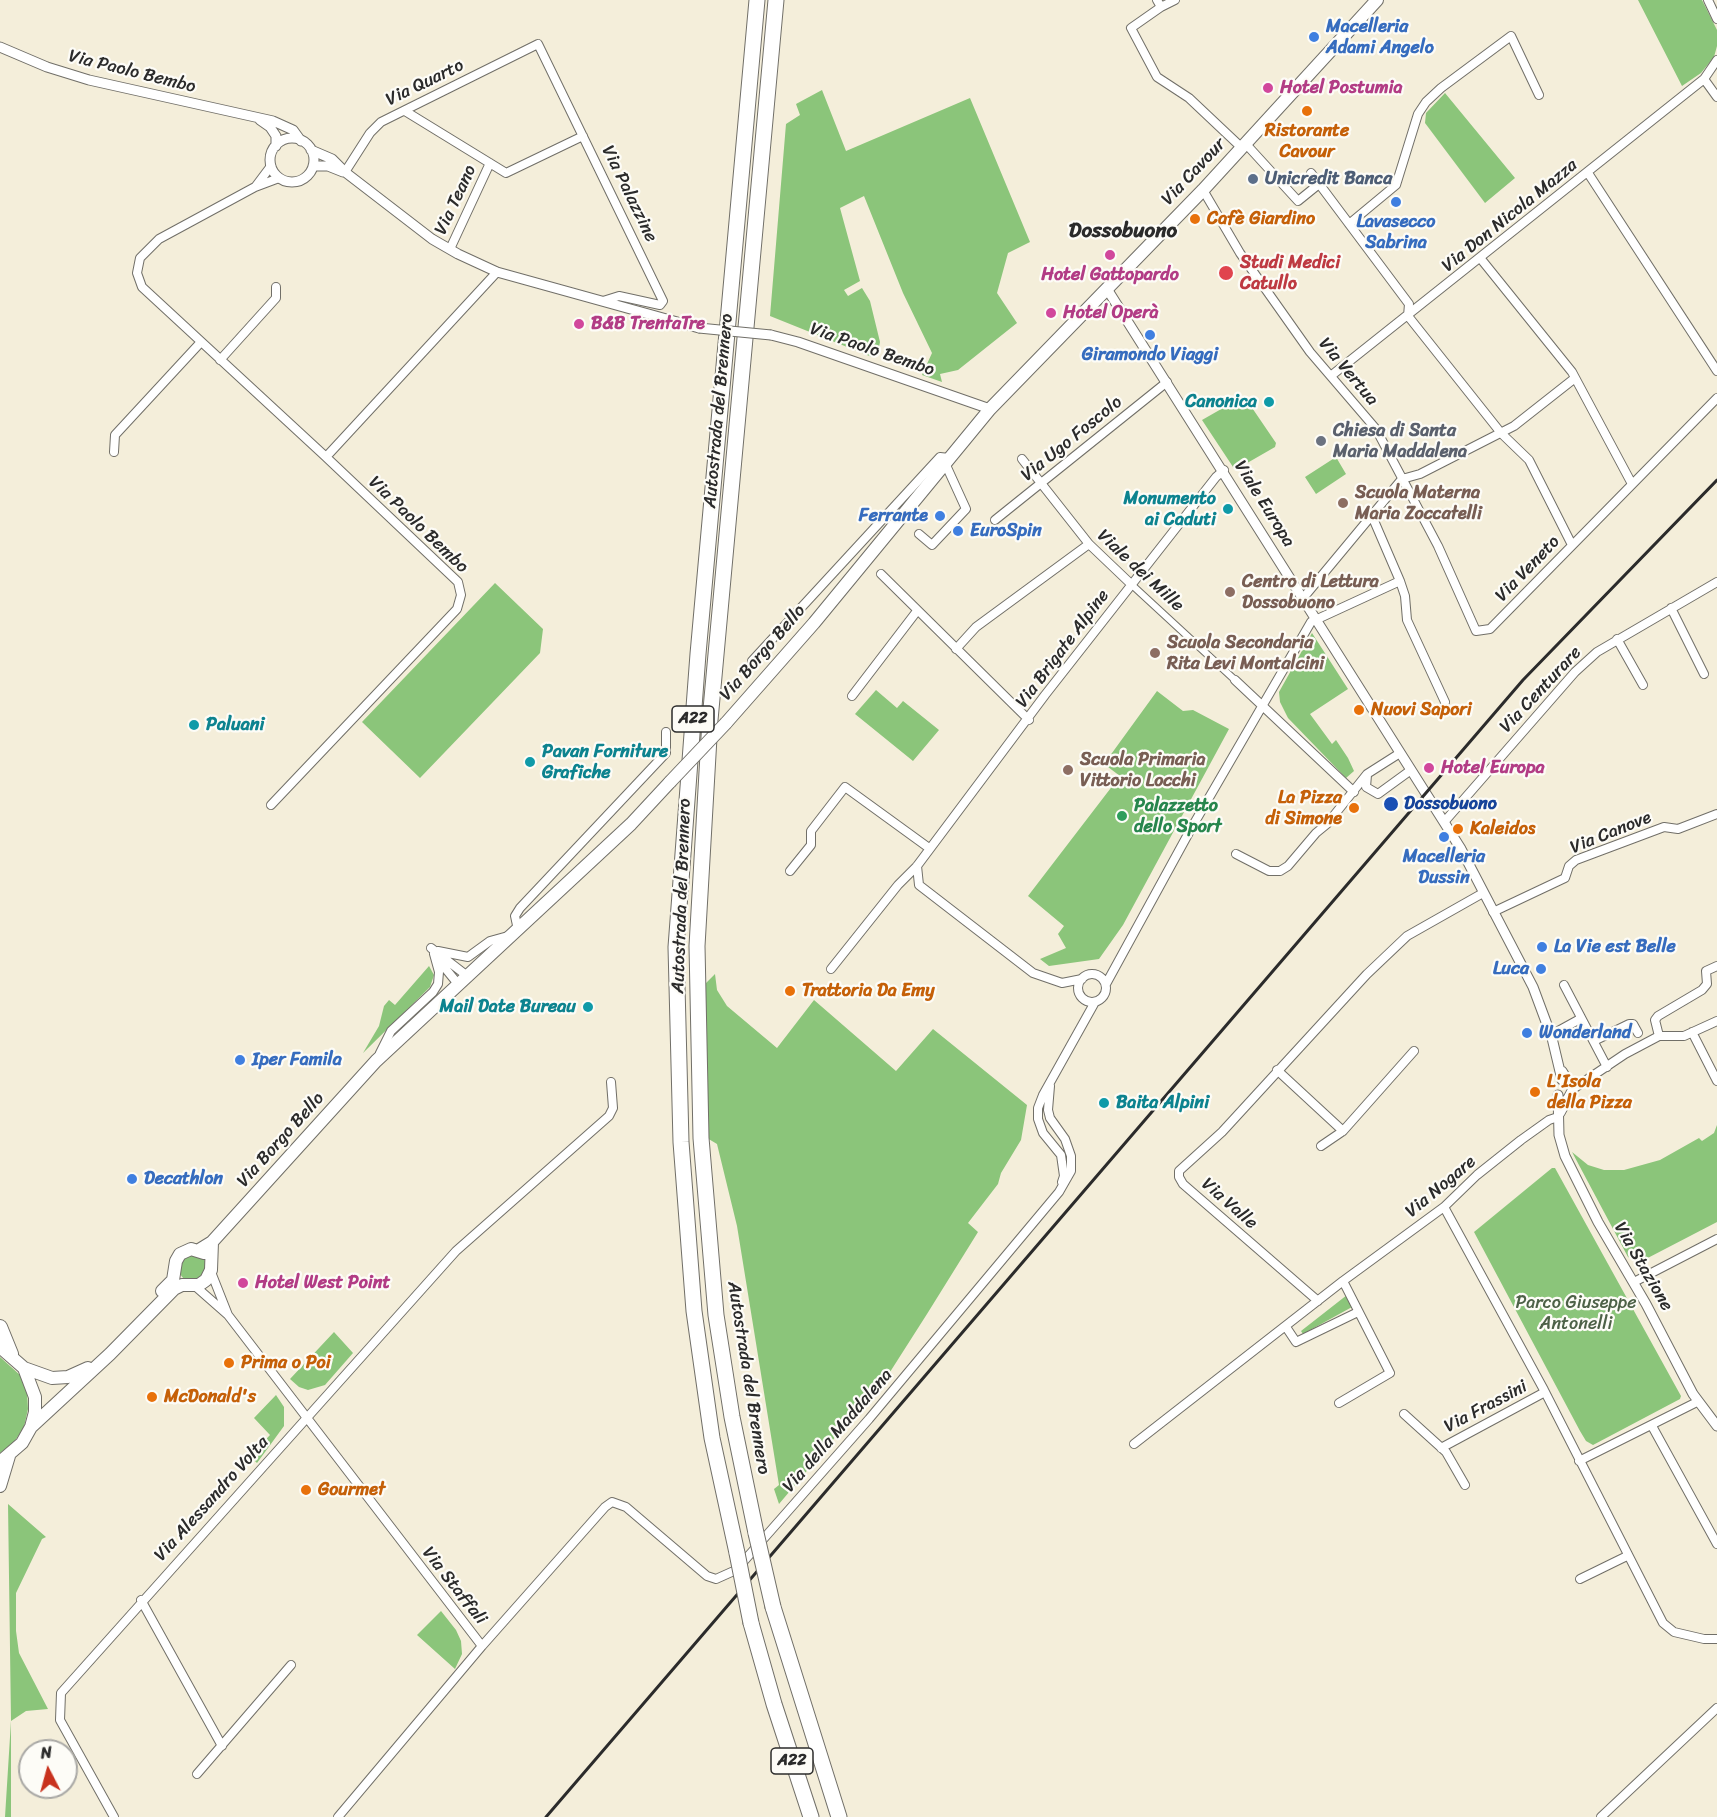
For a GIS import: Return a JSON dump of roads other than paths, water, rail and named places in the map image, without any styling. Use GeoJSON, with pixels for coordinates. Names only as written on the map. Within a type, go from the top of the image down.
{"type":"FeatureCollection","features":[{"type":"Feature","properties":{"kind":"highway","name":"Autostrada del Brennero"},"geometry":{"type":"LineString","coordinates":[[757,0],[701,618],[676,947],[681,1142],[694,1311],[712,1438],[751,1623],[774,1704],[812,1817]]}},
{"type":"Feature","properties":{"kind":"highway","name":"Autostrada del Brennero"},"geometry":{"type":"LineString","coordinates":[[776,0],[710,720],[697,946],[701,1138],[716,1315],[732,1417],[773,1607],[839,1817]]}},
{"type":"Feature","properties":{"kind":"highway"},"geometry":{"type":"LineString","coordinates":[[0,1327],[5,1350]]}},
{"type":"Feature","properties":{"kind":"main road","name":"Via Cavour"},"geometry":{"type":"LineString","coordinates":[[986,413],[1203,190],[1377,0]]}},
{"type":"Feature","properties":{"kind":"main road","name":"Via Borgo Bello"},"geometry":{"type":"LineString","coordinates":[[5,1350],[24,1368],[37,1375],[52,1378],[69,1377],[86,1370],[173,1280],[175,1265],[180,1254],[191,1249],[199,1250],[212,1242],[376,1061],[631,824],[726,723],[814,623],[986,413]]}},
{"type":"Feature","properties":{"kind":"main road"},"geometry":{"type":"LineString","coordinates":[[210,1266],[212,1242]]}},
{"type":"Feature","properties":{"kind":"main road"},"geometry":{"type":"LineString","coordinates":[[199,1250],[210,1266]]}},
{"type":"Feature","properties":{"kind":"main road","name":"Via Borgo Bello"},"geometry":{"type":"LineString","coordinates":[[4,1459],[22,1443],[31,1427],[111,1354],[174,1289],[193,1286],[206,1280],[210,1266]]}},
{"type":"Feature","properties":{"kind":"main road"},"geometry":{"type":"LineString","coordinates":[[175,1272],[183,1283],[193,1286]]}},
{"type":"Feature","properties":{"kind":"main road","name":"Via Borgo Bello"},"geometry":{"type":"LineString","coordinates":[[24,1368],[35,1396],[31,1427]]}},
{"type":"Feature","properties":{"kind":"main road"},"geometry":{"type":"LineString","coordinates":[[0,1486],[4,1459]]}},
{"type":"Feature","properties":{"kind":"street"},"geometry":{"type":"LineString","coordinates":[[1175,0],[1159,4],[1131,28],[1157,77],[1189,98],[1244,145],[1298,201],[1319,184]]}},
{"type":"Feature","properties":{"kind":"street"},"geometry":{"type":"LineString","coordinates":[[1708,0],[1717,19]]}},
{"type":"Feature","properties":{"kind":"street"},"geometry":{"type":"LineString","coordinates":[[1349,224],[1396,185],[1418,114],[1426,102],[1511,36],[1539,95]]}},
{"type":"Feature","properties":{"kind":"street","name":"Via Quarto"},"geometry":{"type":"LineString","coordinates":[[345,172],[370,134],[381,122],[538,44]]}},
{"type":"Feature","properties":{"kind":"street","name":"Via Palazzine"},"geometry":{"type":"LineString","coordinates":[[538,44],[663,302],[660,305],[619,296],[603,301]]}},
{"type":"Feature","properties":{"kind":"street","name":"Via Paolo Bembo"},"geometry":{"type":"LineString","coordinates":[[4,49],[89,80],[273,121],[293,130],[311,150],[333,159],[345,172],[450,249],[497,272],[699,328],[771,335],[798,342],[986,413]]}},
{"type":"Feature","properties":{"kind":"street","name":"Via Don Nicola Mazza"},"geometry":{"type":"LineString","coordinates":[[1332,375],[1481,259],[1704,79],[1717,60]]}},
{"type":"Feature","properties":{"kind":"street"},"geometry":{"type":"LineString","coordinates":[[1704,79],[1717,97]]}},
{"type":"Feature","properties":{"kind":"street","name":"Via Teano"},"geometry":{"type":"LineString","coordinates":[[405,111],[506,173],[584,136]]}},
{"type":"Feature","properties":{"kind":"street"},"geometry":{"type":"LineString","coordinates":[[258,119],[270,127],[276,136],[276,146]]}},
{"type":"Feature","properties":{"kind":"street"},"geometry":{"type":"LineString","coordinates":[[255,187],[271,166],[272,152],[276,146],[285,140],[301,141]]}},
{"type":"Feature","properties":{"kind":"street"},"geometry":{"type":"LineString","coordinates":[[271,166],[279,178],[285,181],[299,181],[310,172],[313,166],[311,150]]}},
{"type":"Feature","properties":{"kind":"street","name":"Via Teano"},"geometry":{"type":"LineString","coordinates":[[450,249],[490,164]]}},
{"type":"Feature","properties":{"kind":"street","name":"Via Paolo Bembo"},"geometry":{"type":"LineString","coordinates":[[313,166],[328,166],[345,172]]}},
{"type":"Feature","properties":{"kind":"street"},"geometry":{"type":"LineString","coordinates":[[1311,172],[1409,304],[1408,316],[1501,433],[1529,460],[1572,545]]}},
{"type":"Feature","properties":{"kind":"street"},"geometry":{"type":"LineString","coordinates":[[1588,173],[1717,371]]}},
{"type":"Feature","properties":{"kind":"street"},"geometry":{"type":"LineString","coordinates":[[255,187],[279,178]]}},
{"type":"Feature","properties":{"kind":"street","name":"Via Paolo Bembo"},"geometry":{"type":"LineString","coordinates":[[255,187],[159,239],[140,258],[137,273],[142,287],[458,582],[460,602],[444,626],[271,805]]}},
{"type":"Feature","properties":{"kind":"street","name":"Via Vertua"},"geometry":{"type":"LineString","coordinates":[[1203,190],[1240,253],[1310,351],[1376,429],[1402,479]]}},
{"type":"Feature","properties":{"kind":"street"},"geometry":{"type":"LineString","coordinates":[[1481,259],[1575,378],[1632,484]]}},
{"type":"Feature","properties":{"kind":"street"},"geometry":{"type":"LineString","coordinates":[[326,458],[497,272]]}},
{"type":"Feature","properties":{"kind":"street"},"geometry":{"type":"LineString","coordinates":[[220,360],[276,298],[276,287]]}},
{"type":"Feature","properties":{"kind":"street","name":"Viale Europa"},"geometry":{"type":"LineString","coordinates":[[1107,289],[1304,597],[1429,799]]}},
{"type":"Feature","properties":{"kind":"street"},"geometry":{"type":"LineString","coordinates":[[114,452],[115,435],[201,342]]}},
{"type":"Feature","properties":{"kind":"street"},"geometry":{"type":"LineString","coordinates":[[1304,597],[1402,479],[1420,474],[1514,426],[1575,378]]}},
{"type":"Feature","properties":{"kind":"street","name":"Via Ugo Foscolo"},"geometry":{"type":"LineString","coordinates":[[995,520],[1167,382]]}},
{"type":"Feature","properties":{"kind":"street","name":"Via Veneto"},"geometry":{"type":"LineString","coordinates":[[1402,479],[1438,546],[1476,631],[1490,629],[1717,398]]}},
{"type":"Feature","properties":{"kind":"street","name":"Via Borgo Bello"},"geometry":{"type":"LineString","coordinates":[[752,661],[940,457],[947,461]]}},
{"type":"Feature","properties":{"kind":"street","name":"Viale dei Mille"},"geometry":{"type":"LineString","coordinates":[[1022,459],[1089,544],[1354,792]]}},
{"type":"Feature","properties":{"kind":"street"},"geometry":{"type":"LineString","coordinates":[[920,534],[932,545],[966,509],[947,461]]}},
{"type":"Feature","properties":{"kind":"street","name":"Via Brigate Alpine"},"geometry":{"type":"LineString","coordinates":[[831,969],[898,885],[917,866],[928,848],[1132,585],[1216,477],[1224,471]]}},
{"type":"Feature","properties":{"kind":"street"},"geometry":{"type":"LineString","coordinates":[[1372,516],[1400,581],[1405,596],[1407,620],[1445,702]]}},
{"type":"Feature","properties":{"kind":"street"},"geometry":{"type":"LineString","coordinates":[[956,649],[975,627],[1089,544]]}},
{"type":"Feature","properties":{"kind":"street"},"geometry":{"type":"LineString","coordinates":[[881,574],[1029,720]]}},
{"type":"Feature","properties":{"kind":"street"},"geometry":{"type":"LineString","coordinates":[[1317,620],[1400,581]]}},
{"type":"Feature","properties":{"kind":"street","name":"Via Centurare"},"geometry":{"type":"LineString","coordinates":[[1445,821],[1575,672],[1617,639],[1717,582]]}},
{"type":"Feature","properties":{"kind":"street"},"geometry":{"type":"LineString","coordinates":[[1671,608],[1704,674]]}},
{"type":"Feature","properties":{"kind":"street"},"geometry":{"type":"LineString","coordinates":[[852,696],[917,611]]}},
{"type":"Feature","properties":{"kind":"street","name":"Via della Maddalena"},"geometry":{"type":"LineString","coordinates":[[1059,1192],[1064,1176],[1064,1165],[1061,1155],[1043,1133],[1038,1119],[1043,1095],[1050,1086],[1081,1023],[1095,1002],[1103,997],[1116,962],[1311,622],[1317,620]]}},
{"type":"Feature","properties":{"kind":"street"},"geometry":{"type":"LineString","coordinates":[[1617,639],[1643,685]]}},
{"type":"Feature","properties":{"kind":"street"},"geometry":{"type":"LineString","coordinates":[[515,932],[515,916],[520,908],[666,753],[666,732]]}},
{"type":"Feature","properties":{"kind":"street"},"geometry":{"type":"LineString","coordinates":[[1236,854],[1258,867],[1280,871],[1288,866],[1368,774],[1400,753]]}},
{"type":"Feature","properties":{"kind":"street"},"geometry":{"type":"LineString","coordinates":[[1368,774],[1365,779],[1366,787],[1378,794],[1411,770]]}},
{"type":"Feature","properties":{"kind":"street"},"geometry":{"type":"LineString","coordinates":[[790,871],[811,845],[812,831],[844,787],[928,848]]}},
{"type":"Feature","properties":{"kind":"street","name":"Via Stazione"},"geometry":{"type":"LineString","coordinates":[[1429,799],[1445,821],[1533,987],[1568,1086],[1555,1088],[1558,1095],[1559,1135],[1565,1156],[1598,1222],[1634,1282],[1697,1402],[1717,1426]]}},
{"type":"Feature","properties":{"kind":"street","name":"Via Canove"},"geometry":{"type":"LineString","coordinates":[[1492,912],[1565,878],[1569,866],[1576,860],[1665,827],[1678,829],[1717,814]]}},
{"type":"Feature","properties":{"kind":"street"},"geometry":{"type":"LineString","coordinates":[[917,866],[919,885],[1032,973],[1052,981],[1066,983],[1082,979]]}},
{"type":"Feature","properties":{"kind":"street","name":"Via Valle"},"geometry":{"type":"LineString","coordinates":[[1318,1301],[1183,1184],[1179,1177],[1181,1168],[1206,1148],[1277,1070],[1407,936],[1483,892]]}},
{"type":"Feature","properties":{"kind":"street","name":"Via Borgo Bello"},"geometry":{"type":"LineString","coordinates":[[376,1061],[391,1031],[433,992],[438,984],[436,953],[468,957],[490,941],[515,932]]}},
{"type":"Feature","properties":{"kind":"street"},"geometry":{"type":"LineString","coordinates":[[436,953],[462,980]]}},
{"type":"Feature","properties":{"kind":"street","name":"Via della Maddalena"},"geometry":{"type":"LineString","coordinates":[[1081,1023],[1082,979],[1095,975],[1116,962]]}},
{"type":"Feature","properties":{"kind":"street"},"geometry":{"type":"LineString","coordinates":[[1659,1036],[1654,1020],[1702,990],[1707,984],[1706,971],[1717,966]]}},
{"type":"Feature","properties":{"kind":"street"},"geometry":{"type":"LineString","coordinates":[[1095,975],[1106,984]]}},
{"type":"Feature","properties":{"kind":"street"},"geometry":{"type":"LineString","coordinates":[[1066,983],[1081,995],[1095,1002]]}},
{"type":"Feature","properties":{"kind":"street"},"geometry":{"type":"LineString","coordinates":[[1564,985],[1607,1067]]}},
{"type":"Feature","properties":{"kind":"street"},"geometry":{"type":"LineString","coordinates":[[1551,1035],[1580,1019]]}},
{"type":"Feature","properties":{"kind":"street"},"geometry":{"type":"LineString","coordinates":[[1558,1095],[1568,1086],[1607,1067],[1659,1036],[1684,1036],[1717,1021]]}},
{"type":"Feature","properties":{"kind":"street"},"geometry":{"type":"LineString","coordinates":[[1594,1041],[1629,1024],[1633,1024],[1638,1034]]}},
{"type":"Feature","properties":{"kind":"street"},"geometry":{"type":"LineString","coordinates":[[1692,1032],[1717,1081]]}},
{"type":"Feature","properties":{"kind":"street"},"geometry":{"type":"LineString","coordinates":[[1321,1146],[1343,1131],[1414,1050]]}},
{"type":"Feature","properties":{"kind":"street"},"geometry":{"type":"LineString","coordinates":[[1277,1070],[1343,1131]]}},
{"type":"Feature","properties":{"kind":"street"},"geometry":{"type":"LineString","coordinates":[[305,1418],[456,1251],[609,1116],[613,1108],[610,1082]]}},
{"type":"Feature","properties":{"kind":"street","name":"Via della Maddalena"},"geometry":{"type":"LineString","coordinates":[[612,1502],[626,1507],[699,1571],[716,1579],[728,1576],[869,1419],[1059,1192],[1071,1171],[1071,1156],[1065,1139],[1050,1118],[1048,1110],[1050,1086]]}},
{"type":"Feature","properties":{"kind":"street"},"geometry":{"type":"LineString","coordinates":[[1558,1117],[1568,1086]]}},
{"type":"Feature","properties":{"kind":"street","name":"Via Nogare"},"geometry":{"type":"LineString","coordinates":[[1134,1444],[1343,1281],[1444,1207],[1477,1175],[1521,1140],[1548,1120],[1558,1117]]}},
{"type":"Feature","properties":{"kind":"street","name":"Via Frassini"},"geometry":{"type":"LineString","coordinates":[[1444,1207],[1545,1392],[1663,1623],[1674,1632],[1704,1639],[1717,1639]]}},
{"type":"Feature","properties":{"kind":"street"},"geometry":{"type":"LineString","coordinates":[[1634,1282],[1717,1239]]}},
{"type":"Feature","properties":{"kind":"street","name":"Via Staffali"},"geometry":{"type":"LineString","coordinates":[[210,1266],[228,1315]]}},
{"type":"Feature","properties":{"kind":"street"},"geometry":{"type":"LineString","coordinates":[[1339,1403],[1390,1373],[1343,1281]]}},
{"type":"Feature","properties":{"kind":"street","name":"Via Staffali"},"geometry":{"type":"LineString","coordinates":[[193,1286],[228,1315],[482,1646],[604,1507],[612,1502]]}},
{"type":"Feature","properties":{"kind":"street"},"geometry":{"type":"LineString","coordinates":[[1286,1327],[1296,1342],[1358,1312]]}},
{"type":"Feature","properties":{"kind":"street","name":"Via Frassini"},"geometry":{"type":"LineString","coordinates":[[1441,1448],[1545,1392]]}},
{"type":"Feature","properties":{"kind":"street"},"geometry":{"type":"LineString","coordinates":[[1579,1461],[1697,1402]]}},
{"type":"Feature","properties":{"kind":"street","name":"Via Frassini"},"geometry":{"type":"LineString","coordinates":[[1404,1414],[1441,1448],[1465,1485]]}},
{"type":"Feature","properties":{"kind":"street","name":"Via Alessandro Volta"},"geometry":{"type":"LineString","coordinates":[[114,1817],[60,1720],[61,1693],[141,1600],[305,1418]]}},
{"type":"Feature","properties":{"kind":"street"},"geometry":{"type":"LineString","coordinates":[[1652,1426],[1717,1544]]}},
{"type":"Feature","properties":{"kind":"street"},"geometry":{"type":"LineString","coordinates":[[1580,1579],[1627,1556]]}},
{"type":"Feature","properties":{"kind":"street"},"geometry":{"type":"LineString","coordinates":[[141,1600],[222,1746]]}},
{"type":"Feature","properties":{"kind":"street"},"geometry":{"type":"LineString","coordinates":[[338,1817],[482,1646]]}},
{"type":"Feature","properties":{"kind":"street"},"geometry":{"type":"LineString","coordinates":[[197,1774],[291,1665]]}},
{"type":"Feature","properties":{"kind":"street"},"geometry":{"type":"LineString","coordinates":[[1601,1817],[1717,1708]]}},
{"type":"Feature","properties":{"kind":"railway"},"geometry":{"type":"LineString","coordinates":[[546,1817],[1523,680],[1717,480]]}},
{"type":"Feature","properties":{"kind":"place","name":"Macelleria Adami Angelo"},"geometry":{"type":"Point","coordinates":[1314,37]}},
{"type":"Feature","properties":{"kind":"place","name":"Hotel Postumia"},"geometry":{"type":"Point","coordinates":[1268,88]}},
{"type":"Feature","properties":{"kind":"place","name":"Ristorante Cavour"},"geometry":{"type":"Point","coordinates":[1307,111]}},
{"type":"Feature","properties":{"kind":"place","name":"Unicredit Banca"},"geometry":{"type":"Point","coordinates":[1253,179]}},
{"type":"Feature","properties":{"kind":"place","name":"Lavasecco Sabrina"},"geometry":{"type":"Point","coordinates":[1396,202]}},
{"type":"Feature","properties":{"kind":"place","name":"Cafè Giardino"},"geometry":{"type":"Point","coordinates":[1195,219]}},
{"type":"Feature","properties":{"kind":"place","name":"Hotel Gattopardo"},"geometry":{"type":"Point","coordinates":[1110,255]}},
{"type":"Feature","properties":{"kind":"place","name":"Studi Medici Catullo"},"geometry":{"type":"Point","coordinates":[1226,273]}},
{"type":"Feature","properties":{"kind":"place","name":"Hotel Operà"},"geometry":{"type":"Point","coordinates":[1051,313]}},
{"type":"Feature","properties":{"kind":"place","name":"B&B TrentaTre"},"geometry":{"type":"Point","coordinates":[579,324]}},
{"type":"Feature","properties":{"kind":"place","name":"Giramondo Viaggi"},"geometry":{"type":"Point","coordinates":[1150,335]}},
{"type":"Feature","properties":{"kind":"place","name":"Canonica"},"geometry":{"type":"Point","coordinates":[1269,402]}},
{"type":"Feature","properties":{"kind":"place","name":"Chiesa di Santa Maria Maddalena"},"geometry":{"type":"Point","coordinates":[1321,441]}},
{"type":"Feature","properties":{"kind":"place","name":"Scuola Materna Maria Zoccatelli"},"geometry":{"type":"Point","coordinates":[1343,503]}},
{"type":"Feature","properties":{"kind":"place","name":"Monumento ai Caduti"},"geometry":{"type":"Point","coordinates":[1228,509]}},
{"type":"Feature","properties":{"kind":"place","name":"Ferrante"},"geometry":{"type":"Point","coordinates":[940,516]}},
{"type":"Feature","properties":{"kind":"place","name":"EuroSpin"},"geometry":{"type":"Point","coordinates":[958,531]}},
{"type":"Feature","properties":{"kind":"place","name":"Centro di Lettura Dossobuono"},"geometry":{"type":"Point","coordinates":[1230,592]}},
{"type":"Feature","properties":{"kind":"place","name":"Scuola Secondaria Rita Levi Montalcini"},"geometry":{"type":"Point","coordinates":[1155,653]}},
{"type":"Feature","properties":{"kind":"place","name":"Nuovi Sapori"},"geometry":{"type":"Point","coordinates":[1359,710]}},
{"type":"Feature","properties":{"kind":"place","name":"Paluani"},"geometry":{"type":"Point","coordinates":[194,725]}},
{"type":"Feature","properties":{"kind":"place","name":"Pavan Forniture Grafiche"},"geometry":{"type":"Point","coordinates":[530,762]}},
{"type":"Feature","properties":{"kind":"place","name":"Hotel Europa"},"geometry":{"type":"Point","coordinates":[1429,768]}},
{"type":"Feature","properties":{"kind":"place","name":"Scuola Primaria Vittorio Locchi"},"geometry":{"type":"Point","coordinates":[1068,770]}},
{"type":"Feature","properties":{"kind":"place","name":"Dossobuono"},"geometry":{"type":"Point","coordinates":[1391,804]}},
{"type":"Feature","properties":{"kind":"place","name":"La Pizza di Simone"},"geometry":{"type":"Point","coordinates":[1354,808]}},
{"type":"Feature","properties":{"kind":"place","name":"Palazzetto dello Sport"},"geometry":{"type":"Point","coordinates":[1122,816]}},
{"type":"Feature","properties":{"kind":"place","name":"Kaleidos"},"geometry":{"type":"Point","coordinates":[1458,829]}},
{"type":"Feature","properties":{"kind":"place","name":"Macelleria Dussin"},"geometry":{"type":"Point","coordinates":[1444,837]}},
{"type":"Feature","properties":{"kind":"place","name":"La Vie est Belle"},"geometry":{"type":"Point","coordinates":[1542,947]}},
{"type":"Feature","properties":{"kind":"place","name":"Luca"},"geometry":{"type":"Point","coordinates":[1541,969]}},
{"type":"Feature","properties":{"kind":"place","name":"Trattoria Da Emy"},"geometry":{"type":"Point","coordinates":[790,991]}},
{"type":"Feature","properties":{"kind":"place","name":"Mail Date Bureau"},"geometry":{"type":"Point","coordinates":[588,1007]}},
{"type":"Feature","properties":{"kind":"place","name":"Wonderland"},"geometry":{"type":"Point","coordinates":[1527,1033]}},
{"type":"Feature","properties":{"kind":"place","name":"Iper Famila"},"geometry":{"type":"Point","coordinates":[240,1060]}},
{"type":"Feature","properties":{"kind":"place","name":"L'Isola della Pizza"},"geometry":{"type":"Point","coordinates":[1535,1092]}},
{"type":"Feature","properties":{"kind":"place","name":"Baita Alpini"},"geometry":{"type":"Point","coordinates":[1104,1103]}},
{"type":"Feature","properties":{"kind":"place","name":"Decathlon"},"geometry":{"type":"Point","coordinates":[132,1179]}},
{"type":"Feature","properties":{"kind":"place","name":"Hotel West Point"},"geometry":{"type":"Point","coordinates":[243,1283]}},
{"type":"Feature","properties":{"kind":"place","name":"Prima o Poi"},"geometry":{"type":"Point","coordinates":[229,1363]}},
{"type":"Feature","properties":{"kind":"place","name":"McDonald's"},"geometry":{"type":"Point","coordinates":[152,1397]}},
{"type":"Feature","properties":{"kind":"place","name":"Gourmet"},"geometry":{"type":"Point","coordinates":[306,1490]}},
{"type":"Feature","properties":{"kind":"district","name":"Dossobuono"},"geometry":{"type":"Point","coordinates":[1123,232]}},
{"type":"Feature","properties":{"kind":"park label","name":"Parco Giuseppe Antonelli"},"geometry":{"type":"Point","coordinates":[1576,1313]}}]}
